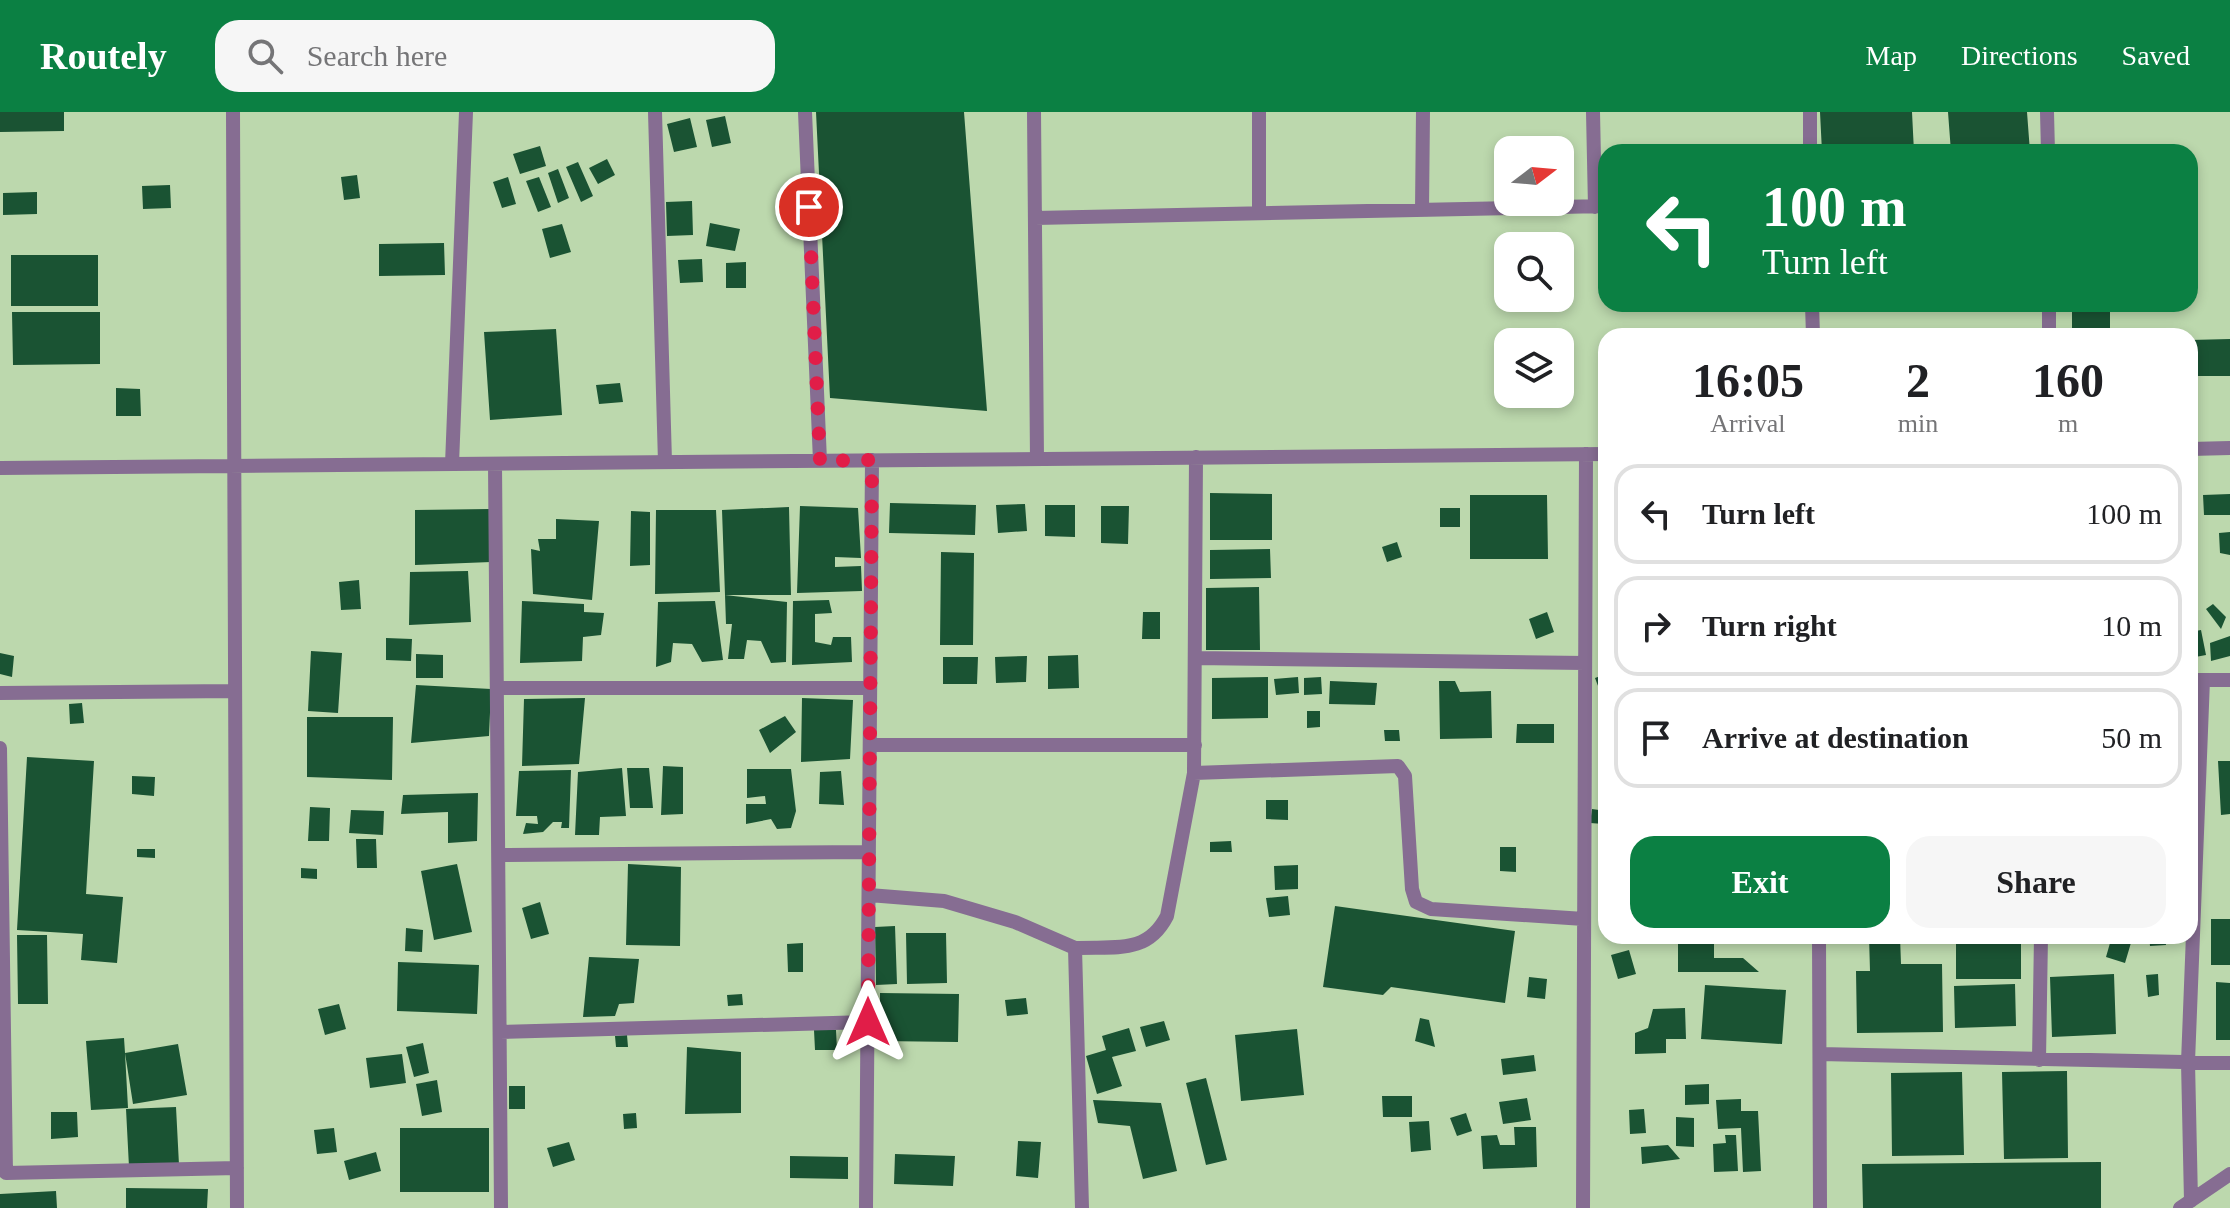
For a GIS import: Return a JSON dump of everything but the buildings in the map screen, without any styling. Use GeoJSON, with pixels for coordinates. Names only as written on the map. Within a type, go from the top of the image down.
{"type":"FeatureCollection","features":[{"type":"Feature","properties":{"kind":"street"},"geometry":{"type":"LineString","coordinates":[[233,112],[237,1208]]}},
{"type":"Feature","properties":{"kind":"street"},"geometry":{"type":"LineString","coordinates":[[452,464],[466,112]]}},
{"type":"Feature","properties":{"kind":"street"},"geometry":{"type":"LineString","coordinates":[[655,112],[665,462]]}},
{"type":"Feature","properties":{"kind":"street"},"geometry":{"type":"LineString","coordinates":[[805,112],[820,461]]}},
{"type":"Feature","properties":{"kind":"street"},"geometry":{"type":"LineString","coordinates":[[1034,112],[1037,459]]}},
{"type":"Feature","properties":{"kind":"street"},"geometry":{"type":"LineString","coordinates":[[1259,112],[1259,213]]}},
{"type":"Feature","properties":{"kind":"street"},"geometry":{"type":"LineString","coordinates":[[1422,210],[1423,112]]}},
{"type":"Feature","properties":{"kind":"street"},"geometry":{"type":"LineString","coordinates":[[1593,112],[1598,180]]}},
{"type":"Feature","properties":{"kind":"street"},"geometry":{"type":"LineString","coordinates":[[1810,112],[1810,144]]}},
{"type":"Feature","properties":{"kind":"street"},"geometry":{"type":"LineString","coordinates":[[2047,112],[2048,144]]}},
{"type":"Feature","properties":{"kind":"street"},"geometry":{"type":"LineString","coordinates":[[1035,218],[1598,207]]}},
{"type":"Feature","properties":{"kind":"street"},"geometry":{"type":"LineString","coordinates":[[2198,449],[2230,448]]}},
{"type":"Feature","properties":{"kind":"street"},"geometry":{"type":"LineString","coordinates":[[1583,1208],[1586,454]]}},
{"type":"Feature","properties":{"kind":"street"},"geometry":{"type":"LineString","coordinates":[[0,468],[1598,454]]}},
{"type":"Feature","properties":{"kind":"street"},"geometry":{"type":"LineString","coordinates":[[869,895],[944,901],[1015,922],[1075,948],[1139,945],[1156,937],[1167,916],[1194,773],[1196,457]]}},
{"type":"Feature","properties":{"kind":"street"},"geometry":{"type":"LineString","coordinates":[[866,1208],[872,460]]}},
{"type":"Feature","properties":{"kind":"street"},"geometry":{"type":"LineString","coordinates":[[495,464],[501,1208]]}},
{"type":"Feature","properties":{"kind":"street"},"geometry":{"type":"LineString","coordinates":[[1195,658],[1585,663]]}},
{"type":"Feature","properties":{"kind":"street"},"geometry":{"type":"LineString","coordinates":[[2198,680],[2230,680]]}},
{"type":"Feature","properties":{"kind":"street"},"geometry":{"type":"LineString","coordinates":[[498,688],[870,688]]}},
{"type":"Feature","properties":{"kind":"street"},"geometry":{"type":"LineString","coordinates":[[0,693],[235,691]]}},
{"type":"Feature","properties":{"kind":"street"},"geometry":{"type":"LineString","coordinates":[[870,745],[1195,745]]}},
{"type":"Feature","properties":{"kind":"street"},"geometry":{"type":"LineString","coordinates":[[0,748],[3,1173],[237,1168]]}},
{"type":"Feature","properties":{"kind":"street"},"geometry":{"type":"LineString","coordinates":[[1194,773],[1398,766],[1405,776],[1412,889],[1416,902],[1431,909],[1584,919]]}},
{"type":"Feature","properties":{"kind":"street"},"geometry":{"type":"LineString","coordinates":[[499,855],[869,852]]}},
{"type":"Feature","properties":{"kind":"street"},"geometry":{"type":"LineString","coordinates":[[1819,944],[1820,1208]]}},
{"type":"Feature","properties":{"kind":"street"},"geometry":{"type":"LineString","coordinates":[[2039,1060],[2041,944]]}},
{"type":"Feature","properties":{"kind":"street"},"geometry":{"type":"LineString","coordinates":[[2185,1204],[2190,944]]}},
{"type":"Feature","properties":{"kind":"street"},"geometry":{"type":"LineString","coordinates":[[1075,948],[1082,1208]]}},
{"type":"Feature","properties":{"kind":"street"},"geometry":{"type":"LineString","coordinates":[[500,1032],[868,1022]]}},
{"type":"Feature","properties":{"kind":"street"},"geometry":{"type":"LineString","coordinates":[[1820,1054],[2230,1063]]}},
{"type":"Feature","properties":{"kind":"street"},"geometry":{"type":"LineString","coordinates":[[2185,1204],[2230,1174]]}},
{"type":"Feature","properties":{"kind":"route"},"geometry":{"type":"LineString","coordinates":[[809,207],[820,461],[872,460],[868,1022]]}}]}
